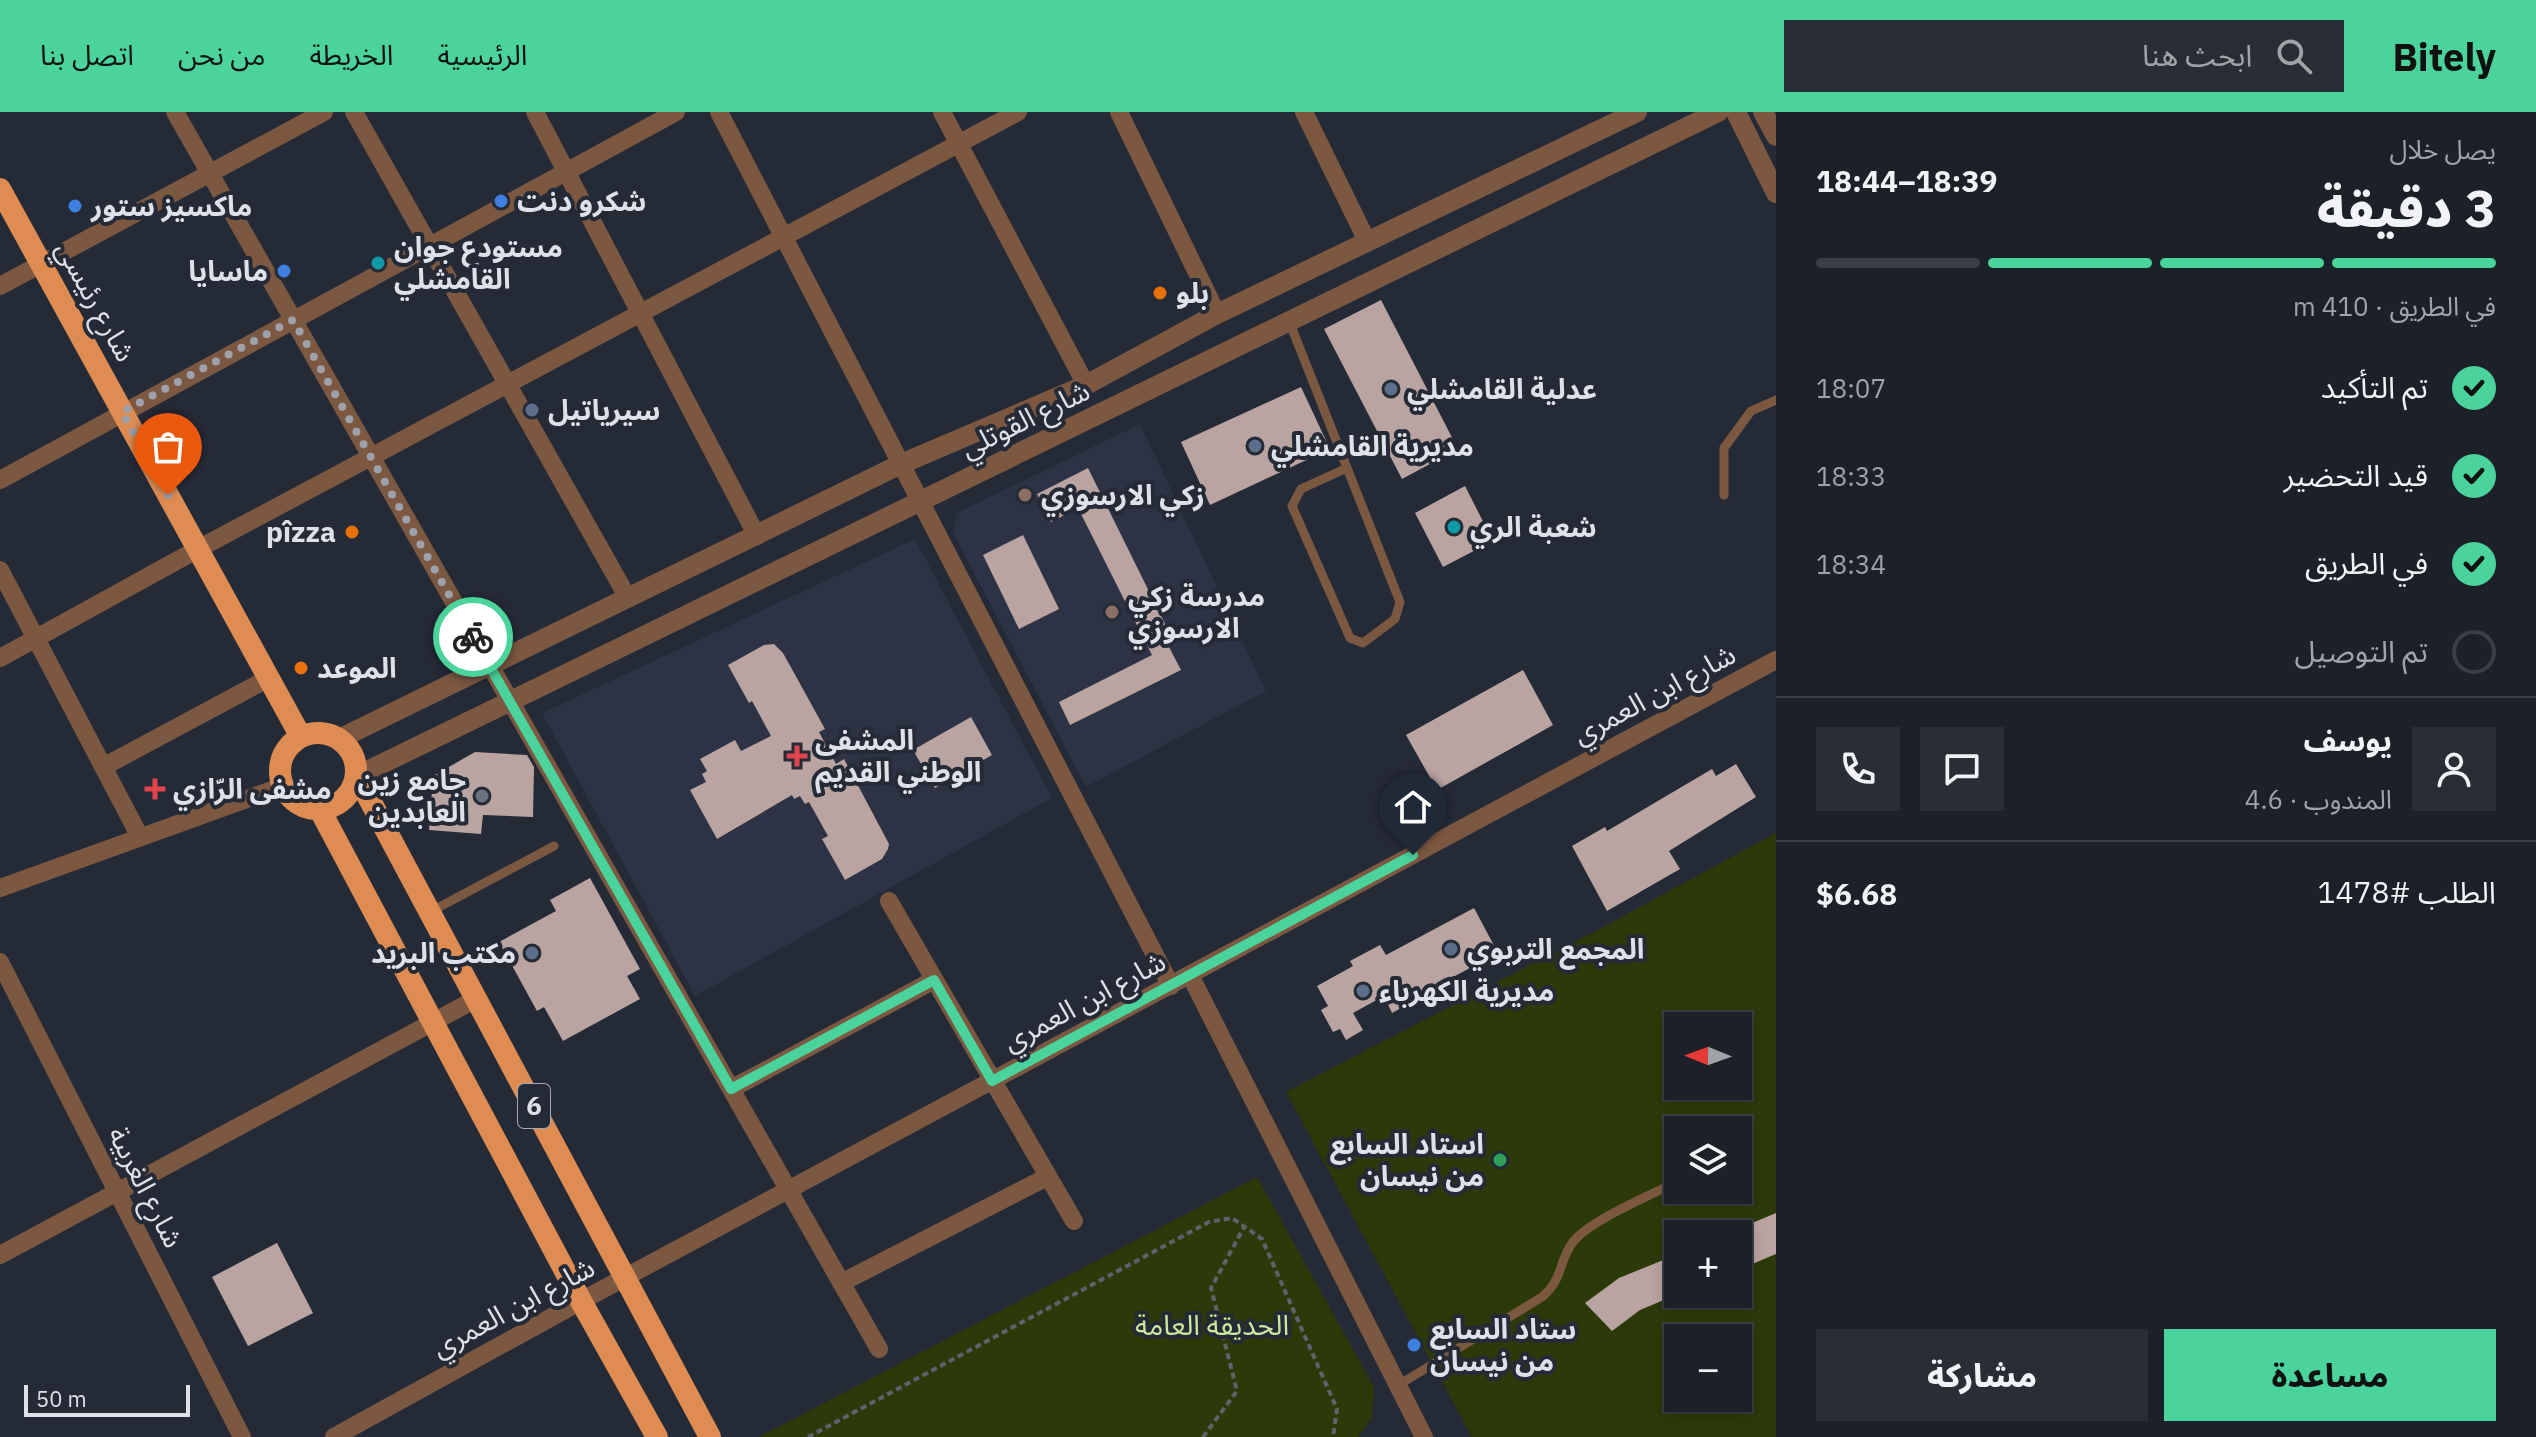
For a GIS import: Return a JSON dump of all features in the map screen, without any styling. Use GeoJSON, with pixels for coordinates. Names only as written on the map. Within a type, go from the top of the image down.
{"type":"FeatureCollection","features":[{"type":"Feature","properties":{"kind":"highway","name":"شارع رئيسي"},"geometry":{"type":"LineString","coordinates":[[0,189],[301,737]]}},
{"type":"Feature","properties":{"kind":"highway"},"geometry":{"type":"LineString","coordinates":[[314,733],[339,739],[356,762],[357,776],[344,799],[333,807],[320,810],[298,804],[283,786],[281,764],[285,753],[301,737],[314,733]]}},
{"type":"Feature","properties":{"kind":"highway","name":"6"},"geometry":{"type":"LineString","coordinates":[[357,776],[710,1437]]}},
{"type":"Feature","properties":{"kind":"highway","name":"6"},"geometry":{"type":"LineString","coordinates":[[320,810],[581,1301],[657,1437]]}},
{"type":"Feature","properties":{"kind":"street"},"geometry":{"type":"LineString","coordinates":[[175,112],[879,1349]]}},
{"type":"Feature","properties":{"kind":"street"},"geometry":{"type":"LineString","coordinates":[[0,286],[324,112]]}},
{"type":"Feature","properties":{"kind":"street"},"geometry":{"type":"LineString","coordinates":[[354,112],[628,598]]}},
{"type":"Feature","properties":{"kind":"street"},"geometry":{"type":"LineString","coordinates":[[535,112],[757,536]]}},
{"type":"Feature","properties":{"kind":"street"},"geometry":{"type":"LineString","coordinates":[[0,480],[676,112]]}},
{"type":"Feature","properties":{"kind":"street"},"geometry":{"type":"LineString","coordinates":[[719,112],[1171,986]]}},
{"type":"Feature","properties":{"kind":"street"},"geometry":{"type":"LineString","coordinates":[[942,112],[1086,385]]}},
{"type":"Feature","properties":{"kind":"street"},"geometry":{"type":"LineString","coordinates":[[0,658],[198,549],[1018,112]]}},
{"type":"Feature","properties":{"kind":"street"},"geometry":{"type":"LineString","coordinates":[[1119,112],[1217,314]]}},
{"type":"Feature","properties":{"kind":"street"},"geometry":{"type":"LineString","coordinates":[[1304,112],[1367,241]]}},
{"type":"Feature","properties":{"kind":"street","name":"شارع القوتلي"},"geometry":{"type":"LineString","coordinates":[[339,739],[901,464],[1086,385],[1217,314],[1637,112]]}},
{"type":"Feature","properties":{"kind":"street","name":"شارع القوتلي"},"geometry":{"type":"LineString","coordinates":[[357,776],[1718,112]]}},
{"type":"Feature","properties":{"kind":"street"},"geometry":{"type":"LineString","coordinates":[[1736,112],[1776,193]]}},
{"type":"Feature","properties":{"kind":"street"},"geometry":{"type":"LineString","coordinates":[[1763,112],[1776,136]]}},
{"type":"Feature","properties":{"kind":"street"},"geometry":{"type":"LineString","coordinates":[[0,570],[140,837]]}},
{"type":"Feature","properties":{"kind":"street","name":"شارع ابن العمري"},"geometry":{"type":"LineString","coordinates":[[334,1437],[581,1301],[1776,660]]}},
{"type":"Feature","properties":{"kind":"street"},"geometry":{"type":"LineString","coordinates":[[103,767],[269,678]]}},
{"type":"Feature","properties":{"kind":"street"},"geometry":{"type":"LineString","coordinates":[[0,888],[283,786]]}},
{"type":"Feature","properties":{"kind":"street"},"geometry":{"type":"LineString","coordinates":[[889,901],[1074,1221]]}},
{"type":"Feature","properties":{"kind":"street","name":"شارع الغربية"},"geometry":{"type":"LineString","coordinates":[[0,962],[242,1437]]}},
{"type":"Feature","properties":{"kind":"street"},"geometry":{"type":"LineString","coordinates":[[1190,975],[1397,1387],[1415,1433]]}},
{"type":"Feature","properties":{"kind":"street"},"geometry":{"type":"LineString","coordinates":[[731,1089],[934,980]]}},
{"type":"Feature","properties":{"kind":"street"},"geometry":{"type":"LineString","coordinates":[[0,1255],[476,999]]}},
{"type":"Feature","properties":{"kind":"street"},"geometry":{"type":"LineString","coordinates":[[841,1283],[1047,1177]]}},
{"type":"Feature","properties":{"kind":"lane"},"geometry":{"type":"LineString","coordinates":[[1289,321],[1400,602],[1395,619],[1363,643],[1350,638],[1292,506],[1301,489],[1347,468]]}},
{"type":"Feature","properties":{"kind":"lane"},"geometry":{"type":"LineString","coordinates":[[1724,495],[1724,448],[1751,411],[1776,400]]}},
{"type":"Feature","properties":{"kind":"lane"},"geometry":{"type":"LineString","coordinates":[[430,912],[554,846]]}},
{"type":"Feature","properties":{"kind":"lane"},"geometry":{"type":"LineString","coordinates":[[1397,1387],[1542,1297],[1560,1276],[1572,1243],[1588,1228],[1664,1188]]}},
{"type":"Feature","properties":{"kind":"path"},"geometry":{"type":"LineString","coordinates":[[808,1437],[1209,1222],[1232,1218],[1262,1239],[1337,1409],[1333,1437]]}},
{"type":"Feature","properties":{"kind":"path"},"geometry":{"type":"LineString","coordinates":[[1203,1437],[1237,1391],[1211,1288],[1244,1226]]}},
{"type":"Feature","properties":{"kind":"shaded area","name":"مدرسة زكي الارسوزي"},"geometry":{"type":"Polygon","coordinates":[[[1140,424],[1266,691],[1086,787],[953,533],[957,513],[1140,424]]]}},
{"type":"Feature","properties":{"kind":"shaded area","name":"المشفى الوطني القديم"},"geometry":{"type":"Polygon","coordinates":[[[915,539],[1052,798],[695,996],[542,713],[915,539]]]}},
{"type":"Feature","properties":{"kind":"green space","name":"استاد السابع من نيسان"},"geometry":{"type":"Polygon","coordinates":[[[1776,833],[1776,1437],[1472,1437],[1286,1092],[1592,933],[1776,833]]]}},
{"type":"Feature","properties":{"kind":"green space","name":"الحديقة العامة"},"geometry":{"type":"Polygon","coordinates":[[[1257,1177],[1374,1387],[1372,1418],[1358,1437],[759,1437],[1257,1177]]]}},
{"type":"Feature","properties":{"kind":"building","name":"عدلية القامشلي"},"geometry":{"type":"Polygon","coordinates":[[[1381,300],[1458,449],[1402,479],[1324,329],[1381,300]]]}},
{"type":"Feature","properties":{"kind":"building","name":"مديرية القامشلي"},"geometry":{"type":"Polygon","coordinates":[[[1301,387],[1330,449],[1210,505],[1181,442],[1301,387]]]}},
{"type":"Feature","properties":{"kind":"building"},"geometry":{"type":"Polygon","coordinates":[[[1088,468],[1175,644],[1169,647],[1181,670],[1070,725],[1059,702],[1152,655],[1078,508],[1051,522],[1037,494],[1088,468]]]}},
{"type":"Feature","properties":{"kind":"building","name":"شعبة الري"},"geometry":{"type":"Polygon","coordinates":[[[1465,486],[1493,541],[1443,567],[1415,513],[1465,486]]]}},
{"type":"Feature","properties":{"kind":"building"},"geometry":{"type":"Polygon","coordinates":[[[1023,535],[1059,609],[1019,629],[983,555],[1023,535]]]}},
{"type":"Feature","properties":{"kind":"building"},"geometry":{"type":"Polygon","coordinates":[[[774,644],[783,653],[825,729],[819,732],[836,764],[844,759],[889,844],[882,859],[845,880],[822,839],[828,836],[809,802],[805,804],[800,796],[794,799],[792,795],[717,839],[690,790],[706,782],[702,774],[707,771],[700,759],[735,740],[741,751],[771,736],[728,665],[764,645],[774,644]]]}},
{"type":"Feature","properties":{"kind":"building"},"geometry":{"type":"Polygon","coordinates":[[[1523,670],[1553,725],[1437,790],[1406,735],[1523,670]]]}},
{"type":"Feature","properties":{"kind":"building"},"geometry":{"type":"Polygon","coordinates":[[[971,717],[992,755],[935,788],[913,750],[971,717]]]}},
{"type":"Feature","properties":{"kind":"building","name":"جامع زين العابدين"},"geometry":{"type":"Polygon","coordinates":[[[475,752],[527,755],[534,767],[533,817],[483,815],[481,834],[429,830],[433,776],[475,752]]]}},
{"type":"Feature","properties":{"kind":"building"},"geometry":{"type":"Polygon","coordinates":[[[1736,764],[1756,797],[1669,851],[1680,869],[1607,911],[1572,846],[1605,827],[1607,831],[1712,769],[1716,776],[1736,764]]]}},
{"type":"Feature","properties":{"kind":"building","name":"مكتب البريد"},"geometry":{"type":"Polygon","coordinates":[[[590,878],[640,969],[627,976],[640,999],[563,1041],[544,1007],[537,1011],[499,942],[556,911],[550,900],[590,878]]]}},
{"type":"Feature","properties":{"kind":"building"},"geometry":{"type":"Polygon","coordinates":[[[1474,908],[1498,953],[1410,1000],[1412,1002],[1392,1013],[1384,996],[1353,1013],[1363,1030],[1346,1040],[1340,1029],[1333,1032],[1321,1010],[1328,1006],[1317,986],[1353,966],[1350,961],[1380,945],[1386,955],[1474,908]]]}},
{"type":"Feature","properties":{"kind":"building"},"geometry":{"type":"Polygon","coordinates":[[[1776,1213],[1776,1254],[1752,1264],[1752,1223],[1776,1213]]]}},
{"type":"Feature","properties":{"kind":"building"},"geometry":{"type":"Polygon","coordinates":[[[277,1243],[313,1313],[248,1346],[212,1277],[277,1243]]]}},
{"type":"Feature","properties":{"kind":"building"},"geometry":{"type":"Polygon","coordinates":[[[1664,1260],[1664,1300],[1640,1310],[1612,1331],[1585,1303],[1619,1278],[1664,1260]]]}},
{"type":"Feature","properties":{"kind":"way so far"},"geometry":{"type":"LineString","coordinates":[[168,495],[122,412],[293,320],[473,637]]}},
{"type":"Feature","properties":{"kind":"place","name":"شكرو دنت"},"geometry":{"type":"Point","coordinates":[501,201]}},
{"type":"Feature","properties":{"kind":"place","name":"ماكسيز ستور"},"geometry":{"type":"Point","coordinates":[75,206]}},
{"type":"Feature","properties":{"kind":"place","name":"مستودع جوان القامشلي"},"geometry":{"type":"Point","coordinates":[378,263]}},
{"type":"Feature","properties":{"kind":"place","name":"ماسايا"},"geometry":{"type":"Point","coordinates":[284,271]}},
{"type":"Feature","properties":{"kind":"place","name":"بلو"},"geometry":{"type":"Point","coordinates":[1160,293]}},
{"type":"Feature","properties":{"kind":"place","name":"عدلية القامشلي"},"geometry":{"type":"Point","coordinates":[1391,389]}},
{"type":"Feature","properties":{"kind":"place","name":"سيرياتيل"},"geometry":{"type":"Point","coordinates":[532,410]}},
{"type":"Feature","properties":{"kind":"place","name":"مديرية القامشلي"},"geometry":{"type":"Point","coordinates":[1255,446]}},
{"type":"Feature","properties":{"kind":"place","name":"زكي الارسوزي"},"geometry":{"type":"Point","coordinates":[1025,495]}},
{"type":"Feature","properties":{"kind":"place","name":"شعبة الري"},"geometry":{"type":"Point","coordinates":[1454,527]}},
{"type":"Feature","properties":{"kind":"place","name":"pîzza"},"geometry":{"type":"Point","coordinates":[352,532]}},
{"type":"Feature","properties":{"kind":"place","name":"مدرسة زكي الارسوزي"},"geometry":{"type":"Point","coordinates":[1112,612]}},
{"type":"Feature","properties":{"kind":"place","name":"الموعد"},"geometry":{"type":"Point","coordinates":[301,668]}},
{"type":"Feature","properties":{"kind":"place","name":"المشفى الوطني القديم"},"geometry":{"type":"Point","coordinates":[797,756]}},
{"type":"Feature","properties":{"kind":"place","name":"مشفى الرّازي"},"geometry":{"type":"Point","coordinates":[155,789]}},
{"type":"Feature","properties":{"kind":"place","name":"جامع زين العابدين"},"geometry":{"type":"Point","coordinates":[482,796]}},
{"type":"Feature","properties":{"kind":"place","name":"المجمع التربوي"},"geometry":{"type":"Point","coordinates":[1451,949]}},
{"type":"Feature","properties":{"kind":"place","name":"مكتب البريد"},"geometry":{"type":"Point","coordinates":[532,953]}},
{"type":"Feature","properties":{"kind":"place","name":"مديرية الكهرباء"},"geometry":{"type":"Point","coordinates":[1363,991]}},
{"type":"Feature","properties":{"kind":"place","name":"استاد السابع من نيسان"},"geometry":{"type":"Point","coordinates":[1500,1160]}},
{"type":"Feature","properties":{"kind":"place","name":"ستاد السابع من نيسان"},"geometry":{"type":"Point","coordinates":[1414,1345]}},
{"type":"Feature","properties":{"kind":"route"},"geometry":{"type":"LineString","coordinates":[[473,637],[731,1089],[934,980],[992,1081],[1413,855]]}}]}
